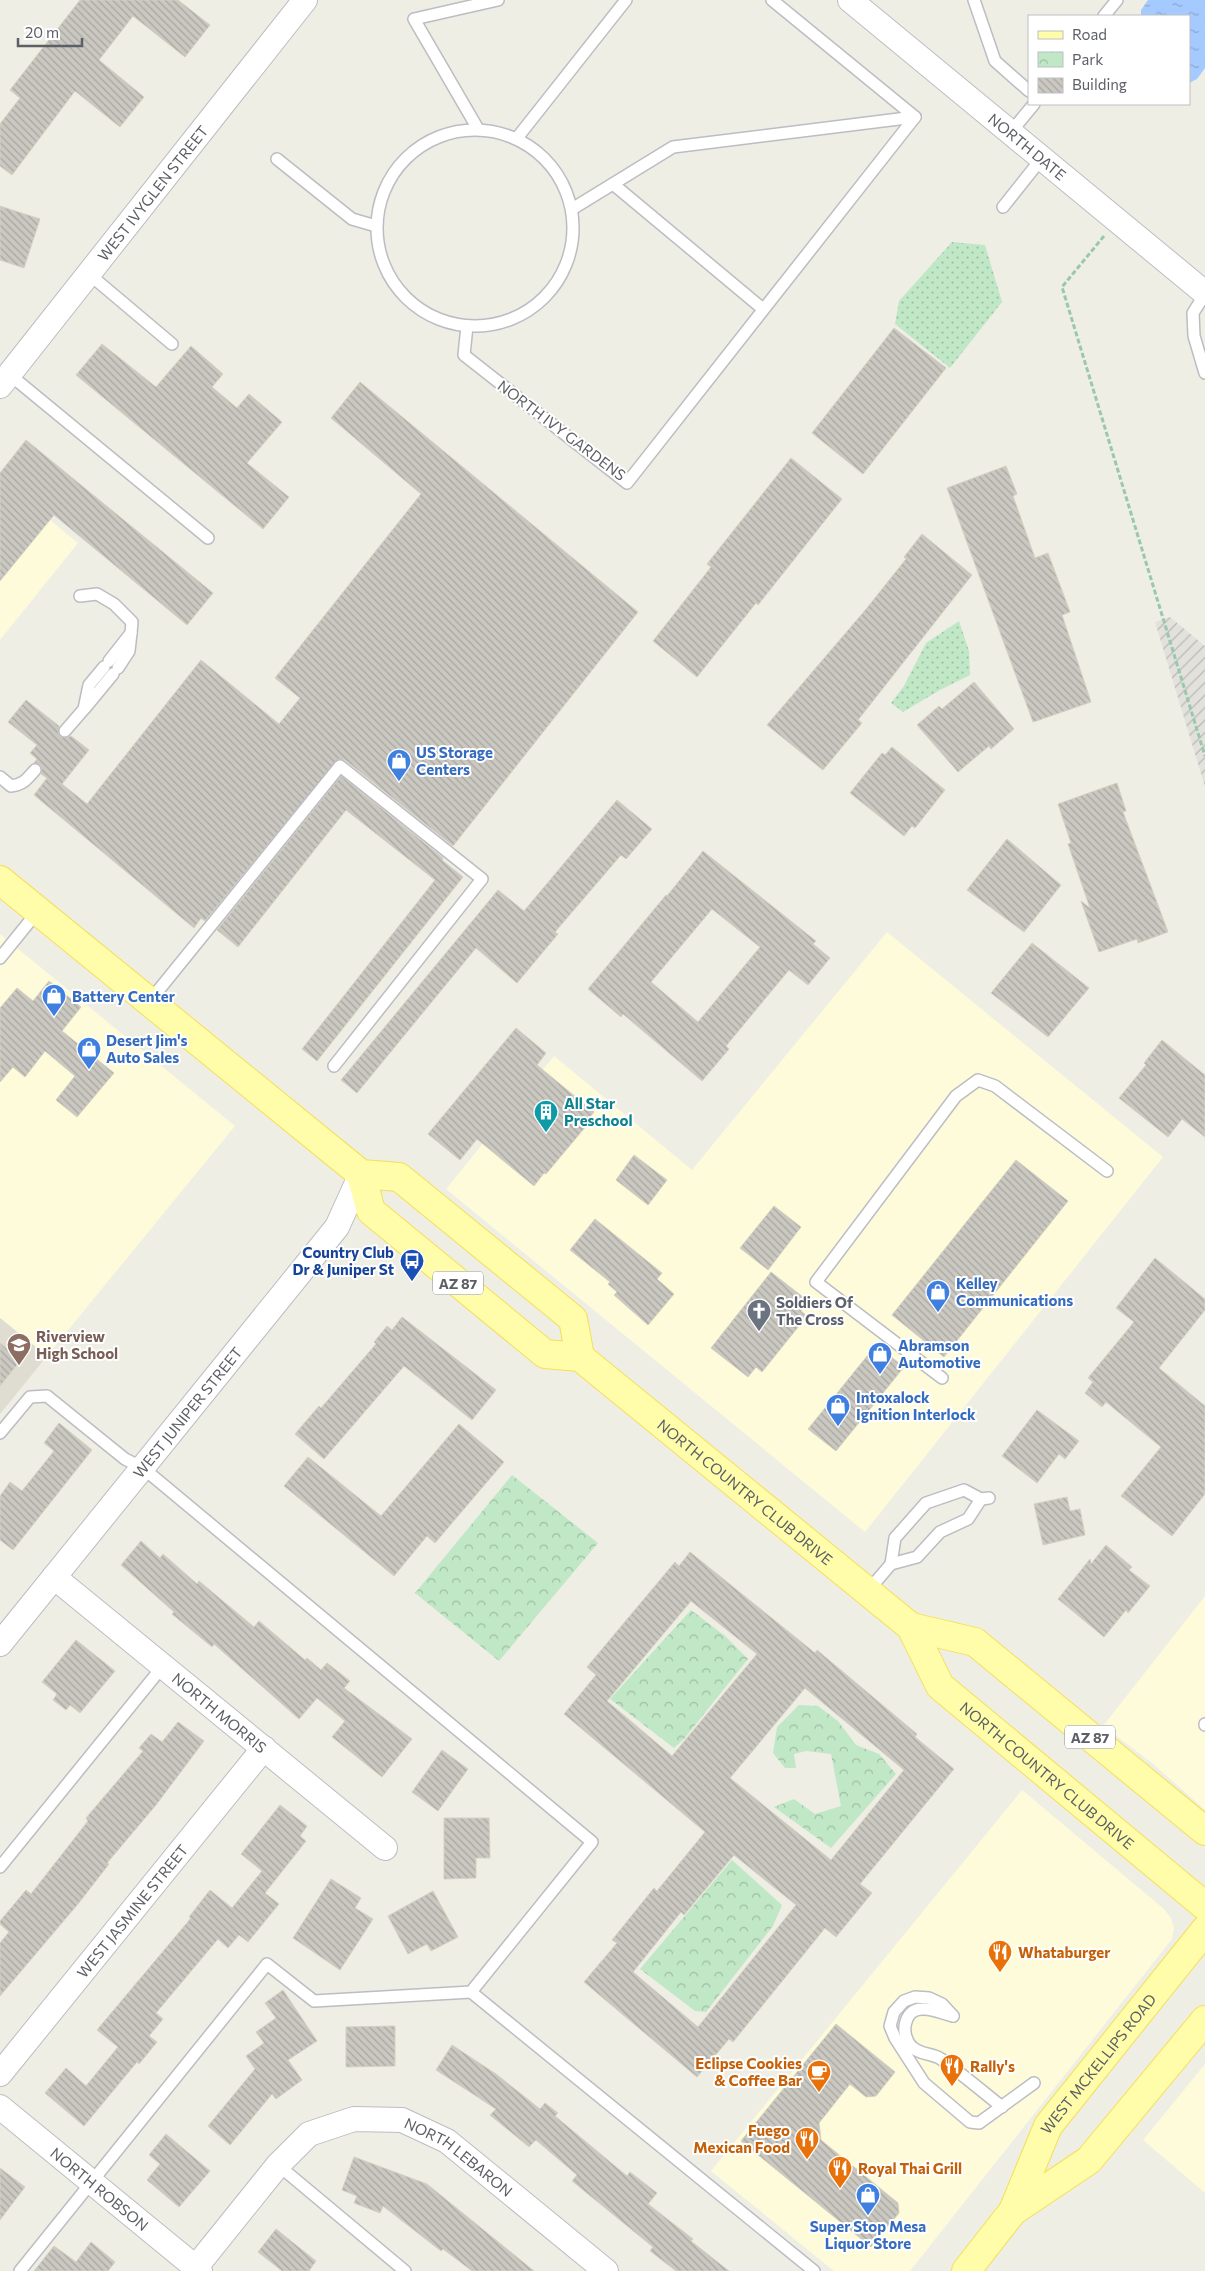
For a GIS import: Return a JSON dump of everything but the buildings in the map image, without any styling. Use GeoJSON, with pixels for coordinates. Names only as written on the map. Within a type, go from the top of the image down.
{"type":"FeatureCollection","features":[{"type":"Feature","properties":{"kind":"main road"},"geometry":{"type":"LineString","coordinates":[[0,880],[361,1174]]}},
{"type":"Feature","properties":{"kind":"main road","name":"AZ 87"},"geometry":{"type":"LineString","coordinates":[[361,1174],[399,1177],[572,1319],[580,1357],[545,1354],[410,1244],[371,1211],[361,1174]]}},
{"type":"Feature","properties":{"kind":"main road","name":"NORTH COUNTRY CLUB DRIVE"},"geometry":{"type":"LineString","coordinates":[[580,1357],[911,1627],[975,1642],[1205,1831]]}},
{"type":"Feature","properties":{"kind":"main road","name":"NORTH COUNTRY CLUB DRIVE"},"geometry":{"type":"LineString","coordinates":[[911,1627],[940,1686],[1205,1906]]}},
{"type":"Feature","properties":{"kind":"main road","name":"WEST MCKELLIPS ROAD"},"geometry":{"type":"LineString","coordinates":[[966,2271],[1013,2211],[1048,2126],[1205,1930]]}},
{"type":"Feature","properties":{"kind":"main road","name":"WEST MCKELLIPS ROAD"},"geometry":{"type":"LineString","coordinates":[[1013,2211],[1089,2160],[1205,2020]]}},
{"type":"Feature","properties":{"kind":"street","name":"WEST IVYGLEN STREET"},"geometry":{"type":"LineString","coordinates":[[5,380],[305,0]]}},
{"type":"Feature","properties":{"kind":"street","name":"NORTH DATE"},"geometry":{"type":"LineString","coordinates":[[850,0],[1205,294]]}},
{"type":"Feature","properties":{"kind":"street","name":"WEST JUNIPER STREET"},"geometry":{"type":"LineString","coordinates":[[0,1644],[337,1227],[361,1174]]}},
{"type":"Feature","properties":{"kind":"street","name":"NORTH MORRIS"},"geometry":{"type":"LineString","coordinates":[[54,1577],[385,1848]]}},
{"type":"Feature","properties":{"kind":"street","name":"WEST JASMINE STREET"},"geometry":{"type":"LineString","coordinates":[[0,2074],[264,1748]]}},
{"type":"Feature","properties":{"kind":"street","name":"NORTH ROBSON"},"geometry":{"type":"LineString","coordinates":[[0,2107],[198,2269]]}},
{"type":"Feature","properties":{"kind":"street","name":"NORTH LEBARON"},"geometry":{"type":"LineString","coordinates":[[198,2269],[278,2165],[309,2134],[354,2118],[402,2120],[447,2141],[606,2271]]}},
{"type":"Feature","properties":{"kind":"lane"},"geometry":{"type":"LineString","coordinates":[[478,129],[414,19],[498,0]]}},
{"type":"Feature","properties":{"kind":"lane"},"geometry":{"type":"LineString","coordinates":[[517,138],[626,0]]}},
{"type":"Feature","properties":{"kind":"lane"},"geometry":{"type":"LineString","coordinates":[[772,0],[916,117]]}},
{"type":"Feature","properties":{"kind":"lane"},"geometry":{"type":"LineString","coordinates":[[974,0],[994,61],[1028,90]]}},
{"type":"Feature","properties":{"kind":"lane"},"geometry":{"type":"LineString","coordinates":[[1105,15],[1117,0]]}},
{"type":"Feature","properties":{"kind":"lane"},"geometry":{"type":"LineString","coordinates":[[1010,133],[1033,105]]}},
{"type":"Feature","properties":{"kind":"lane"},"geometry":{"type":"LineString","coordinates":[[572,209],[673,147],[916,117]]}},
{"type":"Feature","properties":{"kind":"lane","name":"NORTH IVY GARDENS"},"geometry":{"type":"LineString","coordinates":[[467,326],[464,355],[627,482],[916,117]]}},
{"type":"Feature","properties":{"kind":"lane"},"geometry":{"type":"LineString","coordinates":[[478,129],[498,131],[517,138],[542,156],[561,180],[572,209],[573,239],[564,268],[548,294],[525,313],[497,324],[467,326],[438,320],[412,305],[392,283],[380,256],[376,226],[381,196],[396,168],[419,147],[446,133],[478,129]]}},
{"type":"Feature","properties":{"kind":"lane"},"geometry":{"type":"LineString","coordinates":[[1003,207],[1042,158]]}},
{"type":"Feature","properties":{"kind":"lane"},"geometry":{"type":"LineString","coordinates":[[277,159],[352,219],[376,226]]}},
{"type":"Feature","properties":{"kind":"lane"},"geometry":{"type":"LineString","coordinates":[[613,184],[764,309]]}},
{"type":"Feature","properties":{"kind":"lane"},"geometry":{"type":"LineString","coordinates":[[89,274],[172,344]]}},
{"type":"Feature","properties":{"kind":"lane"},"geometry":{"type":"LineString","coordinates":[[1205,294],[1193,313],[1194,336],[1205,372]]}},
{"type":"Feature","properties":{"kind":"lane"},"geometry":{"type":"LineString","coordinates":[[5,380],[208,538]]}},
{"type":"Feature","properties":{"kind":"lane"},"geometry":{"type":"LineString","coordinates":[[65,731],[84,709],[89,685],[111,668],[131,633],[132,622],[114,604],[97,594],[80,596]]}},
{"type":"Feature","properties":{"kind":"lane"},"geometry":{"type":"LineString","coordinates":[[149,1002],[340,766],[482,879],[334,1066]]}},
{"type":"Feature","properties":{"kind":"lane"},"geometry":{"type":"LineString","coordinates":[[0,777],[11,786],[16,786],[23,783],[35,770]]}},
{"type":"Feature","properties":{"kind":"lane"},"geometry":{"type":"LineString","coordinates":[[0,958],[38,911]]}},
{"type":"Feature","properties":{"kind":"lane"},"geometry":{"type":"LineString","coordinates":[[942,1378],[816,1282],[956,1096],[978,1080],[995,1086],[1107,1171]]}},
{"type":"Feature","properties":{"kind":"lane"},"geometry":{"type":"LineString","coordinates":[[0,1433],[30,1397],[47,1396],[125,1459],[143,1468],[592,1842],[471,1992]]}},
{"type":"Feature","properties":{"kind":"lane"},"geometry":{"type":"LineString","coordinates":[[867,1592],[891,1564],[895,1538],[926,1503],[964,1490],[985,1499],[968,1519],[940,1532],[916,1558],[891,1564]]}},
{"type":"Feature","properties":{"kind":"lane"},"geometry":{"type":"LineString","coordinates":[[0,1867],[163,1666]]}},
{"type":"Feature","properties":{"kind":"lane"},"geometry":{"type":"LineString","coordinates":[[20,2271],[267,1964],[314,2001],[471,1992],[814,2271]]}},
{"type":"Feature","properties":{"kind":"lane"},"geometry":{"type":"LineString","coordinates":[[1002,2107],[938,2057],[922,2053],[912,2047],[906,2038],[904,2023],[911,2012],[922,2008],[953,2016],[942,2004],[929,1998],[915,1997],[904,2001],[894,2012],[890,2026],[895,2038],[924,2083],[970,2122],[979,2123],[1002,2107],[1034,2083]]}},
{"type":"Feature","properties":{"kind":"lane"},"geometry":{"type":"LineString","coordinates":[[278,2165],[405,2271]]}},
{"type":"Feature","properties":{"kind":"path"},"geometry":{"type":"LineString","coordinates":[[1117,220],[1062,288],[1205,756]]}},
{"type":"Feature","properties":{"kind":"shaded area"},"geometry":{"type":"Polygon","coordinates":[[[0,479],[78,543],[0,640],[0,479]]]}},
{"type":"Feature","properties":{"kind":"shaded area"},"geometry":{"type":"Polygon","coordinates":[[[1170,617],[1205,646],[1205,787],[1155,622],[1170,617]]]}},
{"type":"Feature","properties":{"kind":"shaded area"},"geometry":{"type":"Polygon","coordinates":[[[887,932],[1163,1157],[865,1532],[446,1189],[554,1056],[692,1170],[887,932]]]}},
{"type":"Feature","properties":{"kind":"shaded area"},"geometry":{"type":"Polygon","coordinates":[[[0,934],[235,1126],[47,1356],[0,1318],[0,934]]]}},
{"type":"Feature","properties":{"kind":"shaded area","name":"Riverview High School"},"geometry":{"type":"Polygon","coordinates":[[[0,1318],[47,1356],[0,1414],[0,1318]]]}},
{"type":"Feature","properties":{"kind":"shaded area"},"geometry":{"type":"Polygon","coordinates":[[[1205,1596],[1205,1810],[1152,1763],[1103,1726],[1205,1596]]]}},
{"type":"Feature","properties":{"kind":"shaded area"},"geometry":{"type":"Polygon","coordinates":[[[1022,1790],[1164,1909],[1171,1918],[1174,1928],[1172,1939],[910,2271],[834,2271],[711,2171],[1022,1790]]]}},
{"type":"Feature","properties":{"kind":"shaded area"},"geometry":{"type":"Polygon","coordinates":[[[1205,2064],[1205,2193],[1143,2140],[1205,2064]]]}},
{"type":"Feature","properties":{"kind":"green space"},"geometry":{"type":"Polygon","coordinates":[[[952,242],[985,245],[1002,302],[950,368],[895,324],[899,301],[952,242]]]}},
{"type":"Feature","properties":{"kind":"green space"},"geometry":{"type":"Polygon","coordinates":[[[959,621],[969,651],[970,675],[903,712],[891,703],[904,686],[926,643],[959,621]]]}},
{"type":"Feature","properties":{"kind":"green space"},"geometry":{"type":"Polygon","coordinates":[[[512,1475],[598,1543],[499,1661],[415,1593],[512,1475]]]}},
{"type":"Feature","properties":{"kind":"green space"},"geometry":{"type":"Polygon","coordinates":[[[691,1610],[725,1636],[748,1659],[684,1739],[674,1748],[610,1699],[691,1610]]]}},
{"type":"Feature","properties":{"kind":"green space"},"geometry":{"type":"Polygon","coordinates":[[[799,1705],[818,1706],[838,1721],[856,1745],[879,1754],[896,1774],[831,1848],[774,1807],[794,1799],[815,1814],[841,1806],[831,1754],[806,1751],[794,1754],[796,1768],[785,1768],[773,1753],[777,1727],[799,1705]]]}},
{"type":"Feature","properties":{"kind":"green space"},"geometry":{"type":"Polygon","coordinates":[[[732,1860],[782,1905],[773,1926],[706,2012],[695,2011],[640,1969],[732,1860]]]}},
{"type":"Feature","properties":{"kind":"water"},"geometry":{"type":"Polygon","coordinates":[[[1148,0],[1205,0],[1205,68],[1197,79],[1190,82],[1190,15],[1141,15],[1141,10],[1148,0]]]}},
{"type":"Feature","properties":{"kind":"place","name":"US Storage Centers"},"geometry":{"type":"Point","coordinates":[399,782]}},
{"type":"Feature","properties":{"kind":"place","name":"Battery Center"},"geometry":{"type":"Point","coordinates":[54,1017]}},
{"type":"Feature","properties":{"kind":"place","name":"Desert Jim's Auto Sales"},"geometry":{"type":"Point","coordinates":[89,1070]}},
{"type":"Feature","properties":{"kind":"place","name":"All Star Preschool"},"geometry":{"type":"Point","coordinates":[546,1133]}},
{"type":"Feature","properties":{"kind":"place","name":"Country Club Dr & Juniper St"},"geometry":{"type":"Point","coordinates":[412,1282]}},
{"type":"Feature","properties":{"kind":"place","name":"Kelley Communications"},"geometry":{"type":"Point","coordinates":[938,1313]}},
{"type":"Feature","properties":{"kind":"place","name":"Soldiers Of The Cross"},"geometry":{"type":"Point","coordinates":[759,1332]}},
{"type":"Feature","properties":{"kind":"place","name":"Riverview High School"},"geometry":{"type":"Point","coordinates":[19,1366]}},
{"type":"Feature","properties":{"kind":"place","name":"Abramson Automotive"},"geometry":{"type":"Point","coordinates":[880,1375]}},
{"type":"Feature","properties":{"kind":"place","name":"Intoxalock Ignition Interlock"},"geometry":{"type":"Point","coordinates":[838,1427]}},
{"type":"Feature","properties":{"kind":"place","name":"Whataburger"},"geometry":{"type":"Point","coordinates":[1000,1973]}},
{"type":"Feature","properties":{"kind":"place","name":"Rally's"},"geometry":{"type":"Point","coordinates":[952,2087]}},
{"type":"Feature","properties":{"kind":"place","name":"Eclipse Cookies & Coffee Bar"},"geometry":{"type":"Point","coordinates":[819,2093]}},
{"type":"Feature","properties":{"kind":"place","name":"Fuego Mexican Food"},"geometry":{"type":"Point","coordinates":[807,2160]}},
{"type":"Feature","properties":{"kind":"place","name":"Royal Thai Grill"},"geometry":{"type":"Point","coordinates":[840,2189]}},
{"type":"Feature","properties":{"kind":"place","name":"Super Stop Mesa Liquor Store"},"geometry":{"type":"Point","coordinates":[868,2216]}}]}
